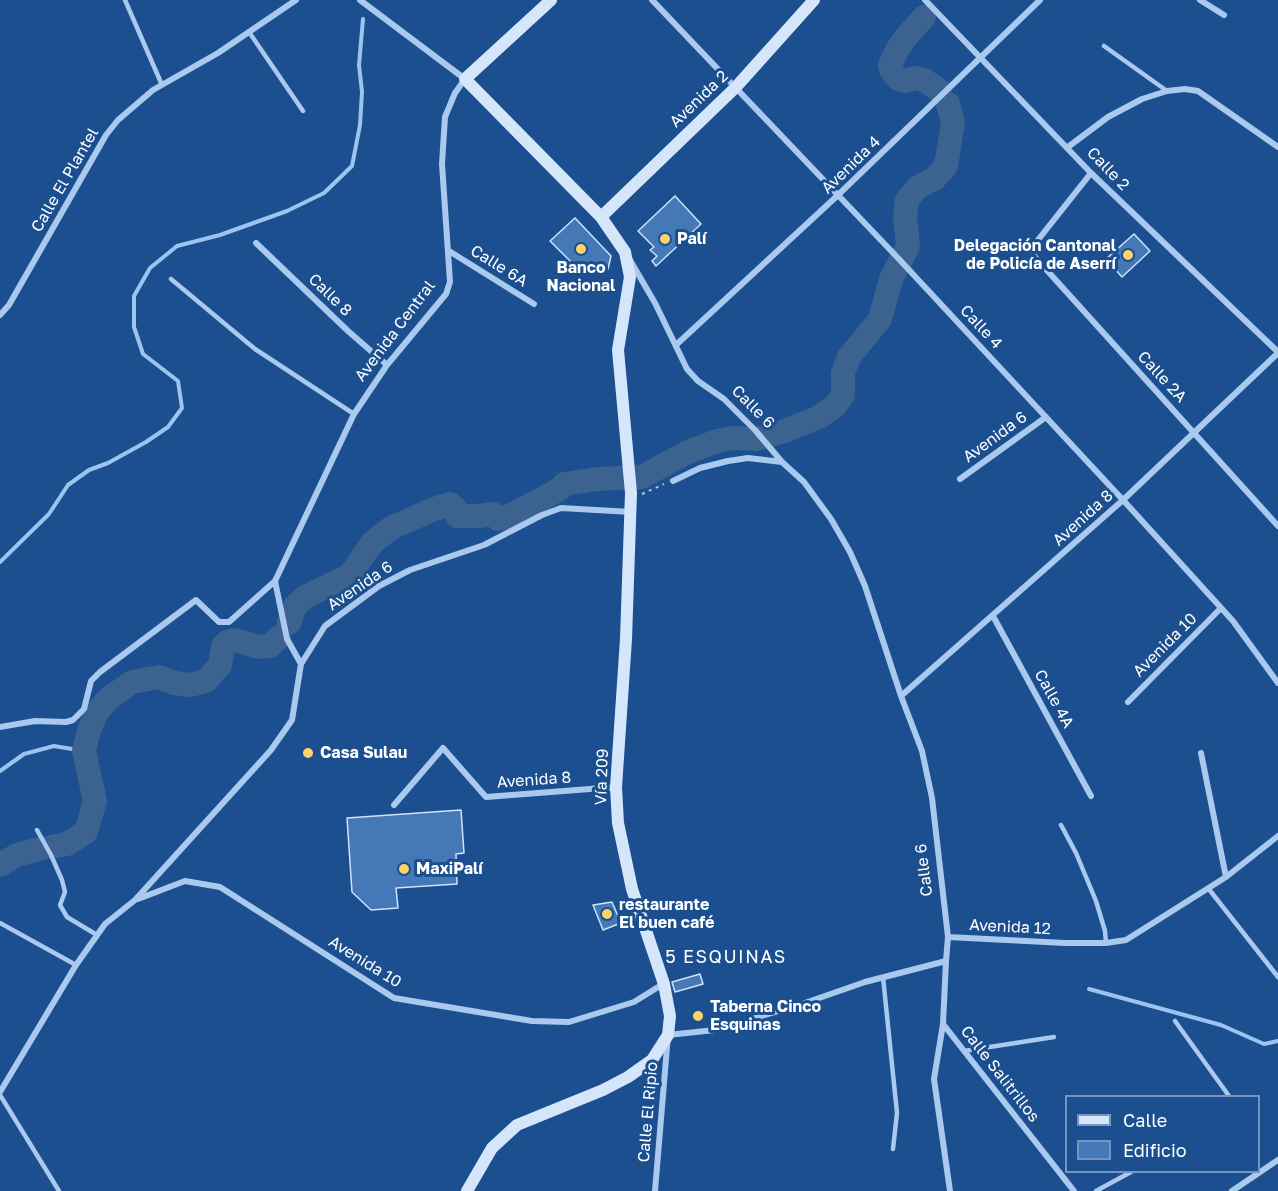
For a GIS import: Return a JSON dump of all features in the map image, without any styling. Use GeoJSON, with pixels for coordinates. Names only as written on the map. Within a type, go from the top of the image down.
{"type":"FeatureCollection","features":[{"type":"Feature","properties":{"kind":"main road","name":"Avenida Central"},"geometry":{"type":"LineString","coordinates":[[465,79],[551,0]]}},
{"type":"Feature","properties":{"kind":"main road","name":"Avenida 2"},"geometry":{"type":"LineString","coordinates":[[601,217],[736,87],[814,0]]}},
{"type":"Feature","properties":{"kind":"main road","name":"Calle 6"},"geometry":{"type":"LineString","coordinates":[[465,79],[601,217],[625,252]]}},
{"type":"Feature","properties":{"kind":"main road","name":"Vía 209"},"geometry":{"type":"LineString","coordinates":[[625,252],[630,277],[618,350],[629,463],[631,512],[627,639],[616,788],[618,823],[632,889],[664,984],[670,1016],[668,1035]]}},
{"type":"Feature","properties":{"kind":"main road"},"geometry":{"type":"LineString","coordinates":[[467,1191],[492,1148],[517,1125],[603,1090],[627,1077],[652,1060],[668,1035]]}},
{"type":"Feature","properties":{"kind":"street","name":"Calle El Plantel"},"geometry":{"type":"LineString","coordinates":[[0,315],[9,305],[106,135],[130,107],[162,85],[218,53],[296,0]]}},
{"type":"Feature","properties":{"kind":"street","name":"Calle 6"},"geometry":{"type":"LineString","coordinates":[[360,0],[465,79]]}},
{"type":"Feature","properties":{"kind":"street","name":"Calle 4"},"geometry":{"type":"LineString","coordinates":[[652,0],[897,257],[1123,500],[1233,621],[1278,683]]}},
{"type":"Feature","properties":{"kind":"street","name":"Calle 2"},"geometry":{"type":"LineString","coordinates":[[925,0],[1068,147],[1091,174],[1278,353]]}},
{"type":"Feature","properties":{"kind":"street","name":"Avenida 4"},"geometry":{"type":"LineString","coordinates":[[676,345],[837,196],[1040,0]]}},
{"type":"Feature","properties":{"kind":"street"},"geometry":{"type":"LineString","coordinates":[[1200,0],[1224,15]]}},
{"type":"Feature","properties":{"kind":"street","name":"Avenida Central"},"geometry":{"type":"LineString","coordinates":[[275,581],[354,414],[387,365],[446,294],[450,282],[442,164],[446,117],[455,93],[465,79]]}},
{"type":"Feature","properties":{"kind":"street"},"geometry":{"type":"LineString","coordinates":[[1068,147],[1108,117],[1142,99],[1185,88],[1198,91],[1276,146]]}},
{"type":"Feature","properties":{"kind":"street","name":"Calle 2A"},"geometry":{"type":"LineString","coordinates":[[1091,174],[1034,245],[1034,256],[1040,266],[1278,526]]}},
{"type":"Feature","properties":{"kind":"street","name":"Calle 8"},"geometry":{"type":"LineString","coordinates":[[256,243],[387,365]]}},
{"type":"Feature","properties":{"kind":"street","name":"Calle 6A"},"geometry":{"type":"LineString","coordinates":[[449,251],[534,304]]}},
{"type":"Feature","properties":{"kind":"street","name":"Calle 6"},"geometry":{"type":"LineString","coordinates":[[625,252],[655,303],[687,369],[698,381],[724,399],[755,430],[782,462],[804,482],[831,519],[850,552],[866,586],[901,696],[922,751],[932,798],[948,937]]}},
{"type":"Feature","properties":{"kind":"street","name":"Avenida 8"},"geometry":{"type":"LineString","coordinates":[[901,696],[1123,500],[1278,353]]}},
{"type":"Feature","properties":{"kind":"street","name":"Avenida 6"},"geometry":{"type":"LineString","coordinates":[[960,479],[1046,417]]}},
{"type":"Feature","properties":{"kind":"street"},"geometry":{"type":"LineString","coordinates":[[673,481],[700,468],[728,461],[748,458],[782,462]]}},
{"type":"Feature","properties":{"kind":"street","name":"Avenida 6"},"geometry":{"type":"LineString","coordinates":[[135,900],[272,750],[292,720],[301,664],[325,626],[378,586],[410,570],[484,545],[542,515],[561,508],[631,512]]}},
{"type":"Feature","properties":{"kind":"street"},"geometry":{"type":"LineString","coordinates":[[275,581],[287,639],[301,664]]}},
{"type":"Feature","properties":{"kind":"street"},"geometry":{"type":"LineString","coordinates":[[0,727],[34,721],[74,720],[84,709],[91,681],[100,672],[196,600],[219,622],[229,622],[275,581]]}},
{"type":"Feature","properties":{"kind":"street","name":"Avenida 10"},"geometry":{"type":"LineString","coordinates":[[1128,702],[1221,608]]}},
{"type":"Feature","properties":{"kind":"street","name":"Calle 4A"},"geometry":{"type":"LineString","coordinates":[[993,616],[1091,796]]}},
{"type":"Feature","properties":{"kind":"street","name":"Avenida 8"},"geometry":{"type":"LineString","coordinates":[[394,805],[443,748],[486,797],[616,788]]}},
{"type":"Feature","properties":{"kind":"street"},"geometry":{"type":"LineString","coordinates":[[1201,753],[1227,877]]}},
{"type":"Feature","properties":{"kind":"street","name":"Avenida 12"},"geometry":{"type":"LineString","coordinates":[[946,961],[948,937],[1065,944],[1106,944],[1126,940],[1227,877],[1278,836]]}},
{"type":"Feature","properties":{"kind":"street","name":"Avenida 10"},"geometry":{"type":"LineString","coordinates":[[135,900],[185,881],[220,887],[394,998],[532,1021],[569,1022],[634,1002],[664,984]]}},
{"type":"Feature","properties":{"kind":"street"},"geometry":{"type":"LineString","coordinates":[[0,1094],[76,965],[105,924],[135,900]]}},
{"type":"Feature","properties":{"kind":"street"},"geometry":{"type":"LineString","coordinates":[[668,1035],[715,1030],[883,977],[946,961]]}},
{"type":"Feature","properties":{"kind":"street","name":"Calle Salitrillos"},"geometry":{"type":"LineString","coordinates":[[946,961],[943,1024],[1074,1191]]}},
{"type":"Feature","properties":{"kind":"street"},"geometry":{"type":"LineString","coordinates":[[943,1024],[934,1079],[950,1191]]}},
{"type":"Feature","properties":{"kind":"street","name":"Calle El Ripio"},"geometry":{"type":"LineString","coordinates":[[656,1191],[668,1035]]}},
{"type":"Feature","properties":{"kind":"street"},"geometry":{"type":"LineString","coordinates":[[1260,1172],[1278,1160]]}},
{"type":"Feature","properties":{"kind":"street"},"geometry":{"type":"LineString","coordinates":[[1232,1191],[1259,1173]]}},
{"type":"Feature","properties":{"kind":"lane"},"geometry":{"type":"LineString","coordinates":[[125,0],[162,85]]}},
{"type":"Feature","properties":{"kind":"lane"},"geometry":{"type":"LineString","coordinates":[[249,32],[303,111]]}},
{"type":"Feature","properties":{"kind":"lane"},"geometry":{"type":"LineString","coordinates":[[1104,46],[1167,91]]}},
{"type":"Feature","properties":{"kind":"lane"},"geometry":{"type":"LineString","coordinates":[[1276,146],[1278,138]]}},
{"type":"Feature","properties":{"kind":"lane"},"geometry":{"type":"LineString","coordinates":[[171,279],[255,349],[354,414]]}},
{"type":"Feature","properties":{"kind":"lane"},"geometry":{"type":"LineString","coordinates":[[1061,825],[1076,853],[1096,901],[1105,931],[1106,944]]}},
{"type":"Feature","properties":{"kind":"lane"},"geometry":{"type":"LineString","coordinates":[[37,830],[62,880],[65,892],[60,905],[67,917],[97,935]]}},
{"type":"Feature","properties":{"kind":"lane"},"geometry":{"type":"LineString","coordinates":[[1208,888],[1278,977]]}},
{"type":"Feature","properties":{"kind":"lane"},"geometry":{"type":"LineString","coordinates":[[0,923],[76,965]]}},
{"type":"Feature","properties":{"kind":"lane"},"geometry":{"type":"LineString","coordinates":[[883,977],[897,1113],[893,1149]]}},
{"type":"Feature","properties":{"kind":"lane"},"geometry":{"type":"LineString","coordinates":[[1175,1021],[1228,1095]]}},
{"type":"Feature","properties":{"kind":"lane"},"geometry":{"type":"LineString","coordinates":[[964,1051],[1054,1037]]}},
{"type":"Feature","properties":{"kind":"lane"},"geometry":{"type":"LineString","coordinates":[[0,1094],[59,1191]]}},
{"type":"Feature","properties":{"kind":"lane"},"geometry":{"type":"LineString","coordinates":[[1096,1191],[1129,1173]]}},
{"type":"Feature","properties":{"kind":"path"},"geometry":{"type":"LineString","coordinates":[[631,493],[673,481]]}},
{"type":"Feature","properties":{"kind":"building","name":"Palí"},"geometry":{"type":"Polygon","coordinates":[[[675,196],[701,224],[656,266],[652,261],[657,256],[650,250],[654,247],[638,231],[675,196]]]}},
{"type":"Feature","properties":{"kind":"building","name":"Banco Nacional"},"geometry":{"type":"Polygon","coordinates":[[[575,218],[611,256],[608,269],[582,273],[550,241],[575,218]]]}},
{"type":"Feature","properties":{"kind":"building","name":"Delegación Cantonal de Policía de Aserrí"},"geometry":{"type":"Polygon","coordinates":[[[1134,234],[1150,251],[1122,277],[1106,259],[1134,234]]]}},
{"type":"Feature","properties":{"kind":"building","name":"MaxiPalí"},"geometry":{"type":"Polygon","coordinates":[[[461,810],[464,853],[456,854],[457,884],[396,888],[398,908],[371,910],[352,892],[347,818],[461,810]]]}},
{"type":"Feature","properties":{"kind":"building","name":"restaurante El buen café"},"geometry":{"type":"Polygon","coordinates":[[[612,902],[621,923],[603,930],[593,905],[612,902]]]}},
{"type":"Feature","properties":{"kind":"building"},"geometry":{"type":"Polygon","coordinates":[[[700,974],[703,984],[675,992],[672,982],[700,974]]]}},
{"type":"Feature","properties":{"kind":"waterway"},"geometry":{"type":"LineString","coordinates":[[924,17],[897,50],[890,65],[891,70],[898,79],[924,80],[940,91]]}},
{"type":"Feature","properties":{"kind":"waterway"},"geometry":{"type":"LineString","coordinates":[[0,562],[49,514],[68,485],[89,470],[108,463],[146,442],[168,427],[182,408],[178,381],[143,354],[134,327],[134,296],[150,268],[177,246],[220,235],[287,211],[324,193],[352,166],[360,125],[362,92],[359,65],[363,19]]}},
{"type":"Feature","properties":{"kind":"waterway"},"geometry":{"type":"LineString","coordinates":[[289,623],[295,606],[305,597],[350,575],[372,543],[391,528],[434,509],[450,504],[455,508],[457,516],[493,514],[498,519],[507,517],[560,489],[564,484],[597,479],[642,477],[686,453],[717,441],[733,438],[757,439],[785,431],[819,417],[835,406],[843,395],[843,373],[849,357],[880,319],[891,279],[908,246],[905,216],[907,200],[918,187],[934,179],[946,166],[953,122],[948,104]]}},
{"type":"Feature","properties":{"kind":"waterway"},"geometry":{"type":"LineString","coordinates":[[51,847],[67,844],[86,832],[95,801],[84,751],[89,730],[97,712],[108,699],[132,682],[159,677],[174,683],[190,685],[206,681],[220,665],[223,646],[227,642],[235,640],[259,647],[270,646],[279,637]]}},
{"type":"Feature","properties":{"kind":"waterway"},"geometry":{"type":"LineString","coordinates":[[0,771],[24,754],[54,746],[84,751]]}},
{"type":"Feature","properties":{"kind":"waterway"},"geometry":{"type":"LineString","coordinates":[[0,865],[17,855],[43,848]]}},
{"type":"Feature","properties":{"kind":"waterway"},"geometry":{"type":"LineString","coordinates":[[1089,989],[1221,1025],[1264,1044],[1278,1041]]}},
{"type":"Feature","properties":{"kind":"place","name":"Palí"},"geometry":{"type":"Point","coordinates":[665,239]}},
{"type":"Feature","properties":{"kind":"place","name":"Banco Nacional"},"geometry":{"type":"Point","coordinates":[581,249]}},
{"type":"Feature","properties":{"kind":"place","name":"Delegación Cantonal de Policía de Aserrí"},"geometry":{"type":"Point","coordinates":[1128,255]}},
{"type":"Feature","properties":{"kind":"place","name":"Casa Sulau"},"geometry":{"type":"Point","coordinates":[308,753]}},
{"type":"Feature","properties":{"kind":"place","name":"MaxiPalí"},"geometry":{"type":"Point","coordinates":[404,869]}},
{"type":"Feature","properties":{"kind":"place","name":"restaurante El buen café"},"geometry":{"type":"Point","coordinates":[607,914]}},
{"type":"Feature","properties":{"kind":"place","name":"Taberna Cinco Esquinas"},"geometry":{"type":"Point","coordinates":[698,1016]}},
{"type":"Feature","properties":{"kind":"district","name":"5 ESQUINAS"},"geometry":{"type":"Point","coordinates":[726,957]}}]}
